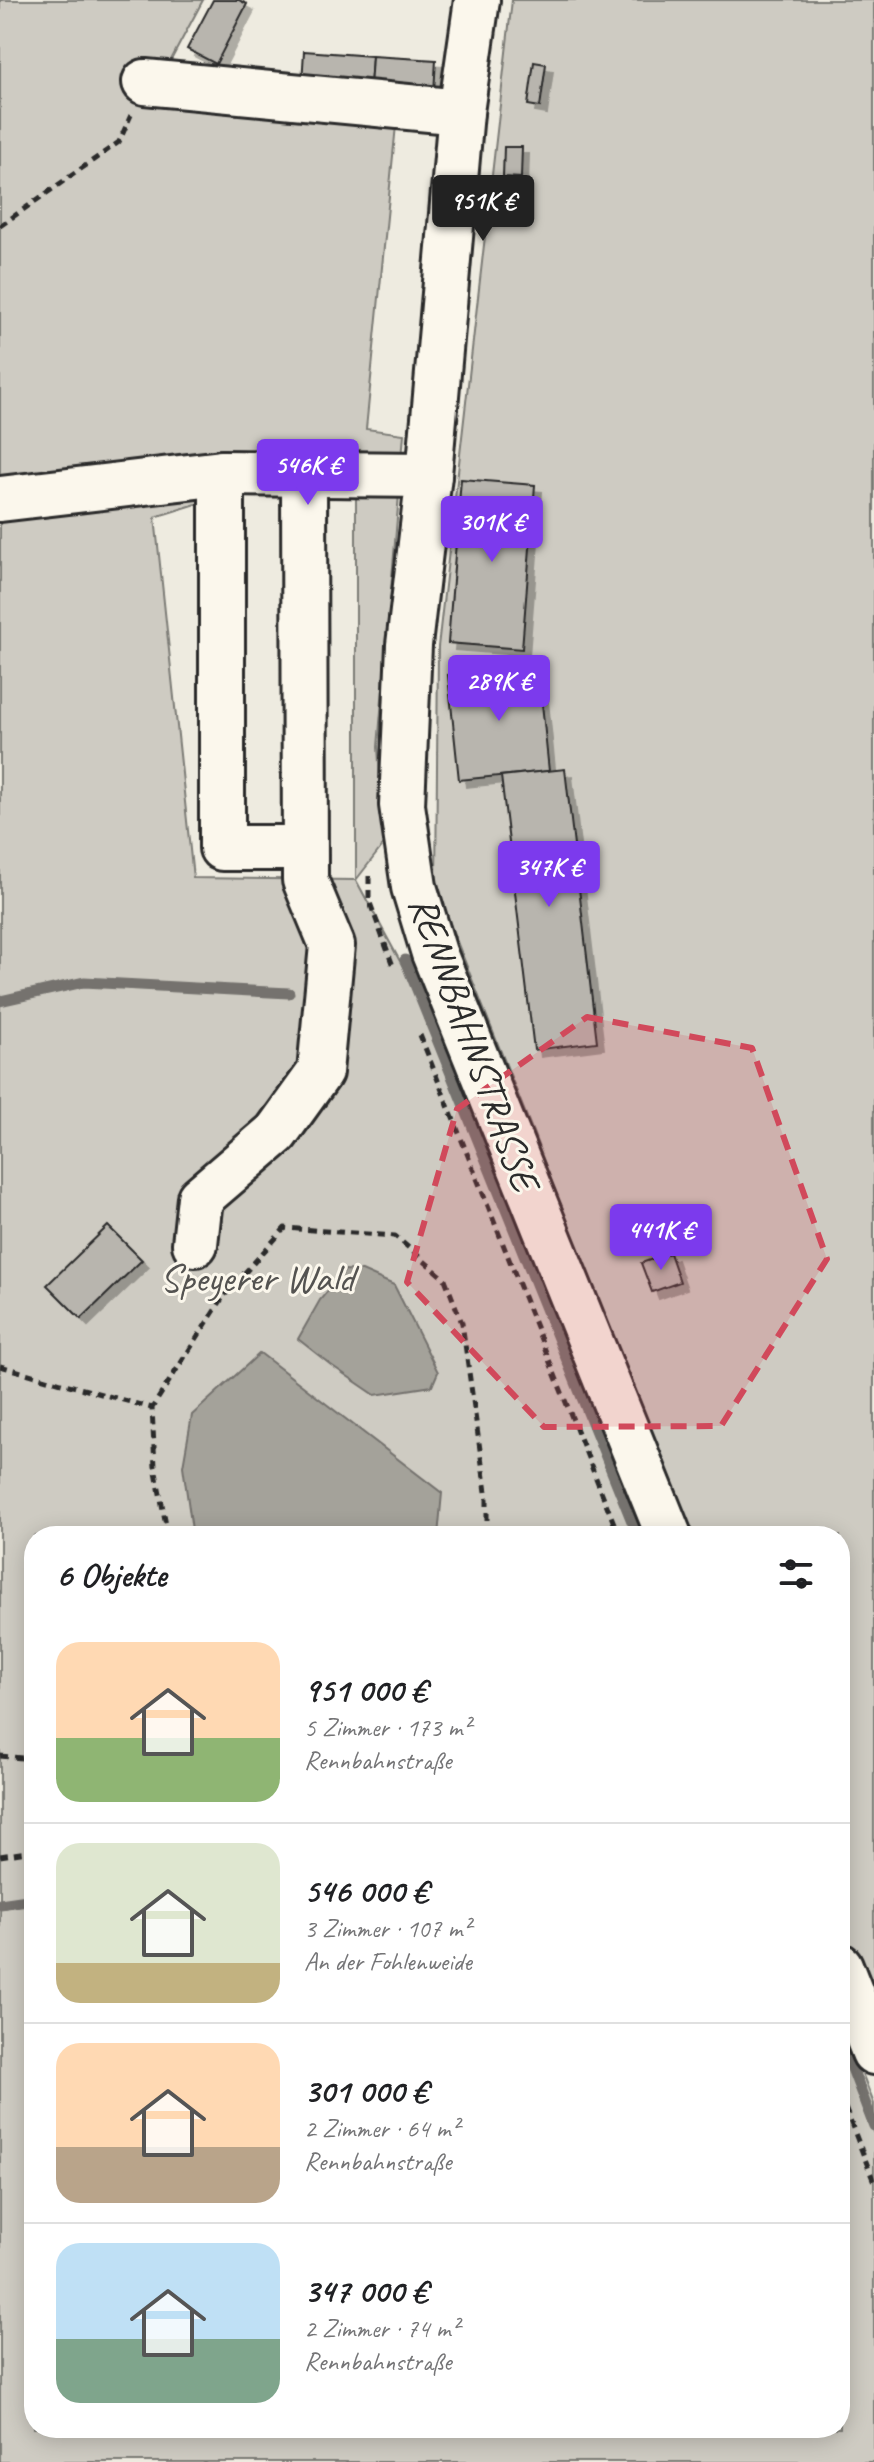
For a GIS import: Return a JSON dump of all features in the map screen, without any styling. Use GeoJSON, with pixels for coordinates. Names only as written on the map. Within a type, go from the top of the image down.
{"type":"FeatureCollection","features":[{"type":"Feature","properties":{"kind":"street","name":"RENNBAHNSTRASSE"},"geometry":{"type":"LineString","coordinates":[[466,13],[461,112],[429,475],[409,645],[402,805],[414,887],[440,967],[665,1526]]}},
{"type":"Feature","properties":{"kind":"street"},"geometry":{"type":"LineString","coordinates":[[145,82],[461,112]]}},
{"type":"Feature","properties":{"kind":"street"},"geometry":{"type":"LineString","coordinates":[[0,499],[222,473],[429,475]]}},
{"type":"Feature","properties":{"kind":"street"},"geometry":{"type":"LineString","coordinates":[[222,473],[222,848],[303,848]]}},
{"type":"Feature","properties":{"kind":"street"},"geometry":{"type":"LineString","coordinates":[[195,1244],[200,1198],[276,1133],[320,1072],[332,945],[305,880],[303,848],[304,473]]}},
{"type":"Feature","properties":{"kind":"street"},"geometry":{"type":"LineString","coordinates":[[850,1991],[874,2052]]}},
{"type":"Feature","properties":{"kind":"path"},"geometry":{"type":"LineString","coordinates":[[0,226],[119,142],[145,82]]}},
{"type":"Feature","properties":{"kind":"path"},"geometry":{"type":"LineString","coordinates":[[166,1526],[155,1467],[152,1408],[222,1298],[285,1228],[395,1236],[445,1279],[462,1323],[487,1499],[487,1526]]}},
{"type":"Feature","properties":{"kind":"path"},"geometry":{"type":"LineString","coordinates":[[195,1244],[222,1298]]}},
{"type":"Feature","properties":{"kind":"path"},"geometry":{"type":"LineString","coordinates":[[0,1366],[152,1408]]}},
{"type":"Feature","properties":{"kind":"path"},"geometry":{"type":"LineString","coordinates":[[0,1756],[24,1758]]}},
{"type":"Feature","properties":{"kind":"path"},"geometry":{"type":"LineString","coordinates":[[0,1856],[24,1852]]}},
{"type":"Feature","properties":{"kind":"path"},"geometry":{"type":"LineString","coordinates":[[850,2121],[874,2182]]}},
{"type":"Feature","properties":{"kind":"highlighted area"},"geometry":{"type":"Polygon","coordinates":[[[587,1017],[752,1048],[827,1259],[721,1426],[544,1427],[407,1282],[457,1109],[587,1017]]]}},
{"type":"Feature","properties":{"kind":"green space","name":"Speyerer Wald"},"geometry":{"type":"Polygon","coordinates":[[[0,0],[203,0],[163,75],[399,95],[366,429],[404,434],[378,747],[384,844],[356,880],[408,976],[640,1526],[24,1526],[24,2438],[850,2438],[850,2042],[874,2104],[874,2462],[0,2462],[0,0]],[[356,495],[222,496],[155,517],[193,878],[356,880],[356,495]]]}},
{"type":"Feature","properties":{"kind":"green space"},"geometry":{"type":"Polygon","coordinates":[[[512,0],[874,0],[874,2016],[850,1957],[850,1526],[681,1526],[533,1132],[436,889],[438,647],[512,0]]]}},
{"type":"Feature","properties":{"kind":"shaded area"},"geometry":{"type":"Polygon","coordinates":[[[345,1270],[362,1271],[394,1285],[438,1372],[432,1386],[375,1395],[298,1339],[320,1300],[345,1270]]]}},
{"type":"Feature","properties":{"kind":"shaded area"},"geometry":{"type":"Polygon","coordinates":[[[260,1353],[442,1493],[439,1526],[191,1526],[183,1466],[192,1415],[260,1353]]]}},
{"type":"Feature","properties":{"kind":"building"},"geometry":{"type":"Polygon","coordinates":[[[213,0],[239,0],[247,4],[216,64],[187,49],[213,0]]]}},
{"type":"Feature","properties":{"kind":"building"},"geometry":{"type":"Polygon","coordinates":[[[304,51],[372,56],[370,88],[302,83],[304,51]]]}},
{"type":"Feature","properties":{"kind":"building"},"geometry":{"type":"Polygon","coordinates":[[[372,56],[436,60],[434,92],[370,88],[372,56]]]}},
{"type":"Feature","properties":{"kind":"building"},"geometry":{"type":"Polygon","coordinates":[[[534,62],[546,64],[540,107],[528,105],[534,62]]]}},
{"type":"Feature","properties":{"kind":"building"},"geometry":{"type":"Polygon","coordinates":[[[504,147],[522,147],[521,178],[503,177],[504,147]]]}},
{"type":"Feature","properties":{"kind":"building"},"geometry":{"type":"Polygon","coordinates":[[[461,479],[535,485],[522,649],[448,643],[461,479]]]}},
{"type":"Feature","properties":{"kind":"building"},"geometry":{"type":"Polygon","coordinates":[[[538,665],[549,771],[459,780],[448,675],[538,665]]]}},
{"type":"Feature","properties":{"kind":"building"},"geometry":{"type":"Polygon","coordinates":[[[565,769],[597,1042],[534,1050],[501,776],[565,769]]]}},
{"type":"Feature","properties":{"kind":"building"},"geometry":{"type":"Polygon","coordinates":[[[108,1226],[142,1260],[81,1319],[47,1285],[108,1226]]]}},
{"type":"Feature","properties":{"kind":"building"},"geometry":{"type":"Polygon","coordinates":[[[670,1253],[680,1282],[652,1292],[641,1263],[670,1253]]]}},
{"type":"Feature","properties":{"kind":"waterway"},"geometry":{"type":"LineString","coordinates":[[405,960],[634,1526]]}},
{"type":"Feature","properties":{"kind":"waterway"},"geometry":{"type":"LineString","coordinates":[[0,1001],[84,982],[289,993]]}},
{"type":"Feature","properties":{"kind":"waterway"},"geometry":{"type":"LineString","coordinates":[[0,1904],[24,1900]]}},
{"type":"Feature","properties":{"kind":"waterway"},"geometry":{"type":"LineString","coordinates":[[850,2063],[874,2126]]}}]}
